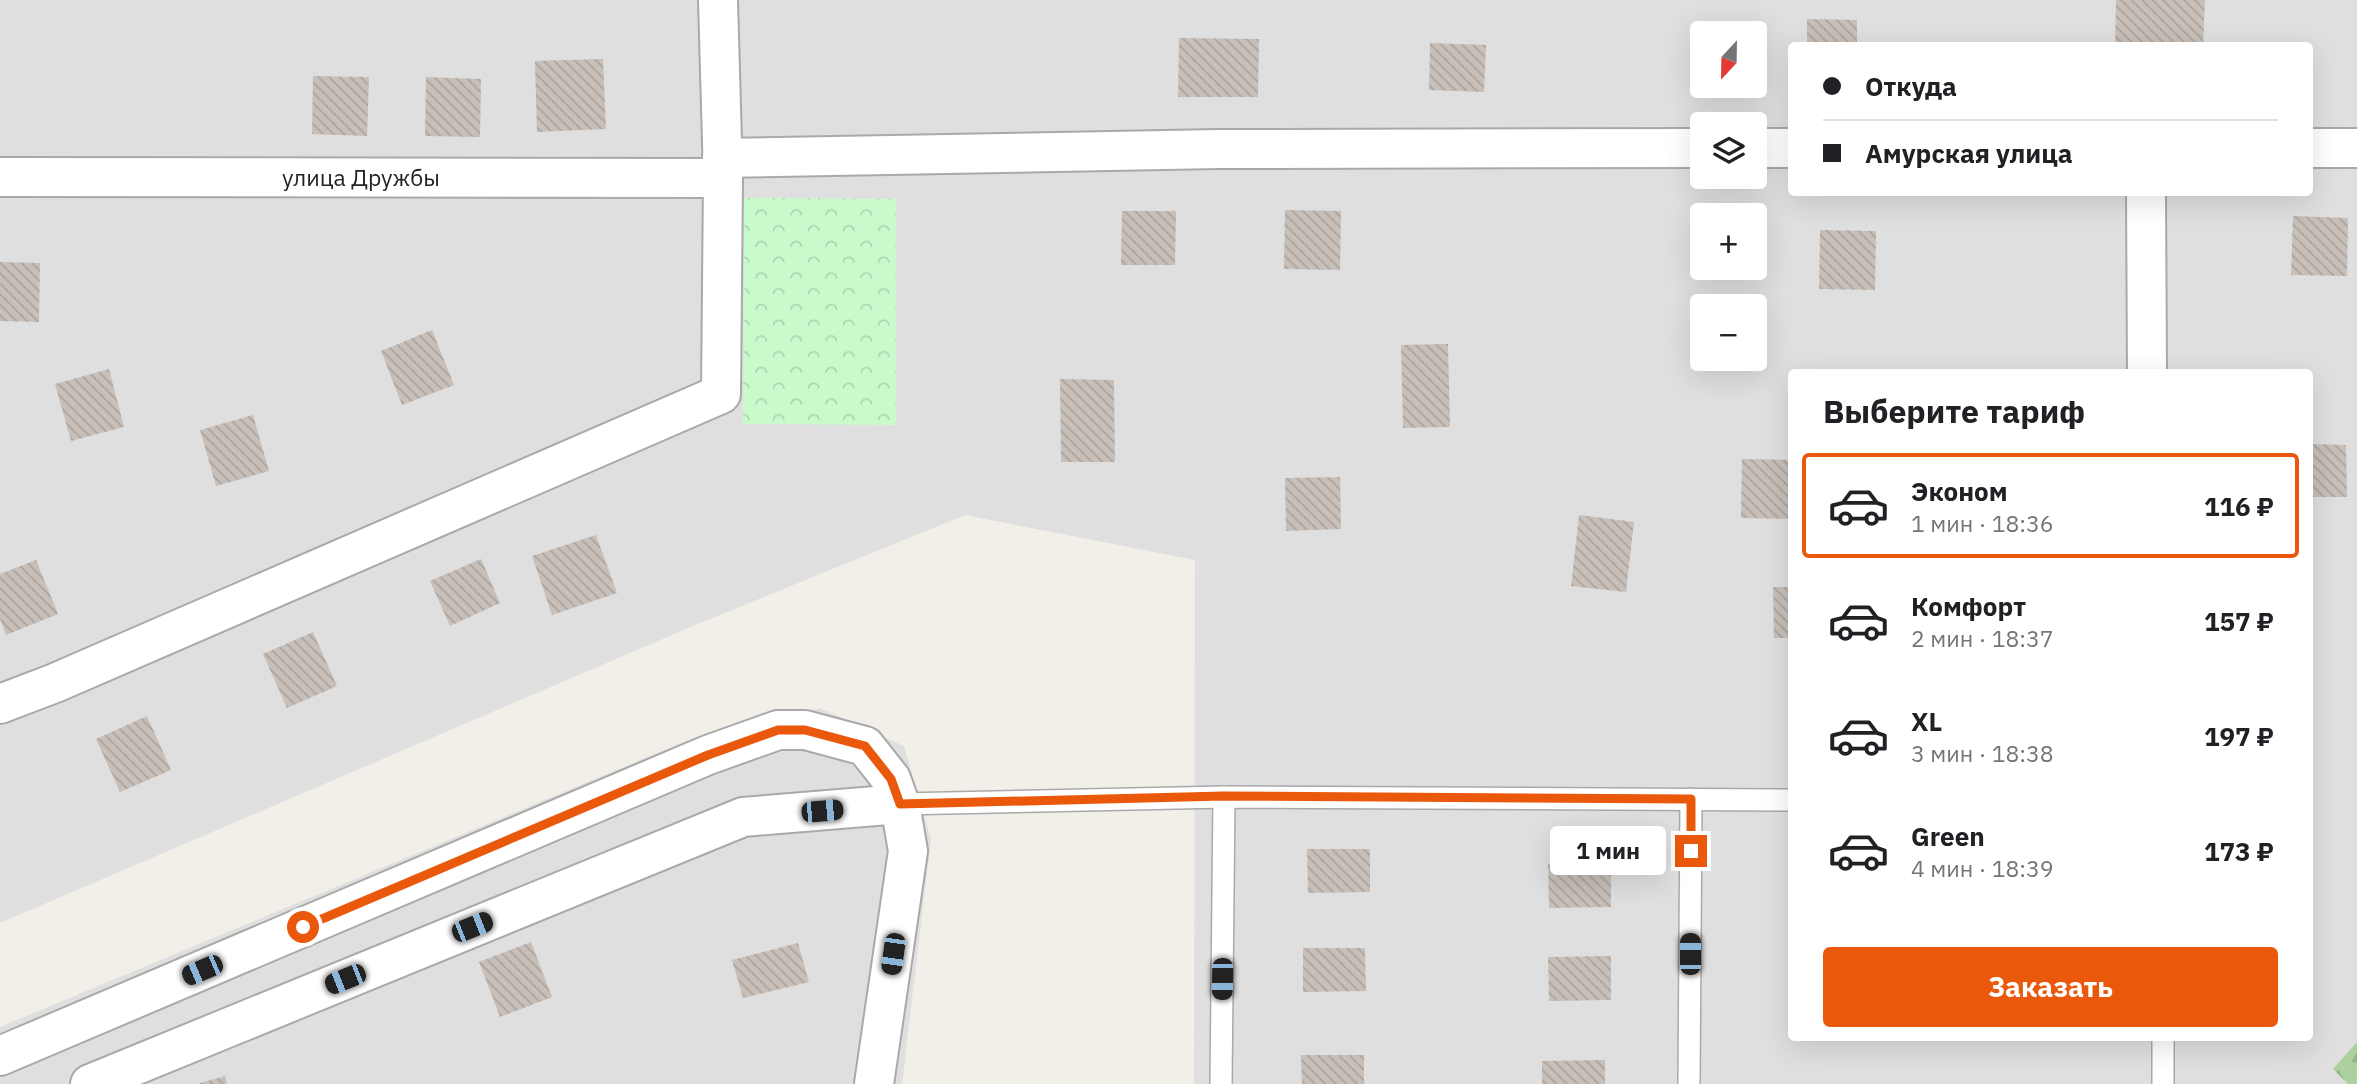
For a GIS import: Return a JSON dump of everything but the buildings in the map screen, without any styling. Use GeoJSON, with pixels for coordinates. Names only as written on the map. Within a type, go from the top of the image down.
{"type":"FeatureCollection","features":[{"type":"Feature","properties":{"kind":"street"},"geometry":{"type":"LineString","coordinates":[[0,704],[55,683],[721,394],[723,168],[718,0]]}},
{"type":"Feature","properties":{"kind":"street","name":"улица Дружбы"},"geometry":{"type":"LineString","coordinates":[[0,177],[723,168],[1219,149],[1690,148]]}},
{"type":"Feature","properties":{"kind":"street"},"geometry":{"type":"LineString","coordinates":[[1767,148],[1788,148]]}},
{"type":"Feature","properties":{"kind":"street"},"geometry":{"type":"LineString","coordinates":[[2313,148],[2357,148]]}},
{"type":"Feature","properties":{"kind":"street"},"geometry":{"type":"LineString","coordinates":[[2146,196],[2147,369]]}},
{"type":"Feature","properties":{"kind":"street"},"geometry":{"type":"LineString","coordinates":[[0,1056],[708,755],[778,730],[805,730],[865,746],[891,779],[900,804],[908,851],[874,1084]]}},
{"type":"Feature","properties":{"kind":"street"},"geometry":{"type":"LineString","coordinates":[[90,1084],[743,817],[900,804]]}},
{"type":"Feature","properties":{"kind":"lane"},"geometry":{"type":"LineString","coordinates":[[1221,1084],[1224,796]]}},
{"type":"Feature","properties":{"kind":"lane"},"geometry":{"type":"LineString","coordinates":[[900,804],[1224,796],[1788,800]]}},
{"type":"Feature","properties":{"kind":"lane"},"geometry":{"type":"LineString","coordinates":[[1689,1084],[1691,799]]}},
{"type":"Feature","properties":{"kind":"lane"},"geometry":{"type":"LineString","coordinates":[[2163,1041],[2163,1084]]}},
{"type":"Feature","properties":{"kind":"shaded area"},"geometry":{"type":"Polygon","coordinates":[[[0,0],[2357,0],[2357,1084],[1194,1084],[1195,560],[965,515],[693,626],[0,923],[0,0]]]}},
{"type":"Feature","properties":{"kind":"shaded area"},"geometry":{"type":"Polygon","coordinates":[[[820,708],[904,746],[931,839],[902,1084],[0,1084],[0,1027],[686,741],[820,708]]]}},
{"type":"Feature","properties":{"kind":"green space"},"geometry":{"type":"Polygon","coordinates":[[[744,198],[896,199],[896,425],[743,424],[744,198]]]}},
{"type":"Feature","properties":{"kind":"green space"},"geometry":{"type":"Polygon","coordinates":[[[2357,1042],[2357,1084],[2348,1084],[2333,1069],[2357,1042]]]}},
{"type":"Feature","properties":{"kind":"route"},"geometry":{"type":"LineString","coordinates":[[303,927],[708,755],[778,730],[805,730],[865,746],[891,779],[900,804],[1224,796],[1691,799],[1691,851]]}}]}
